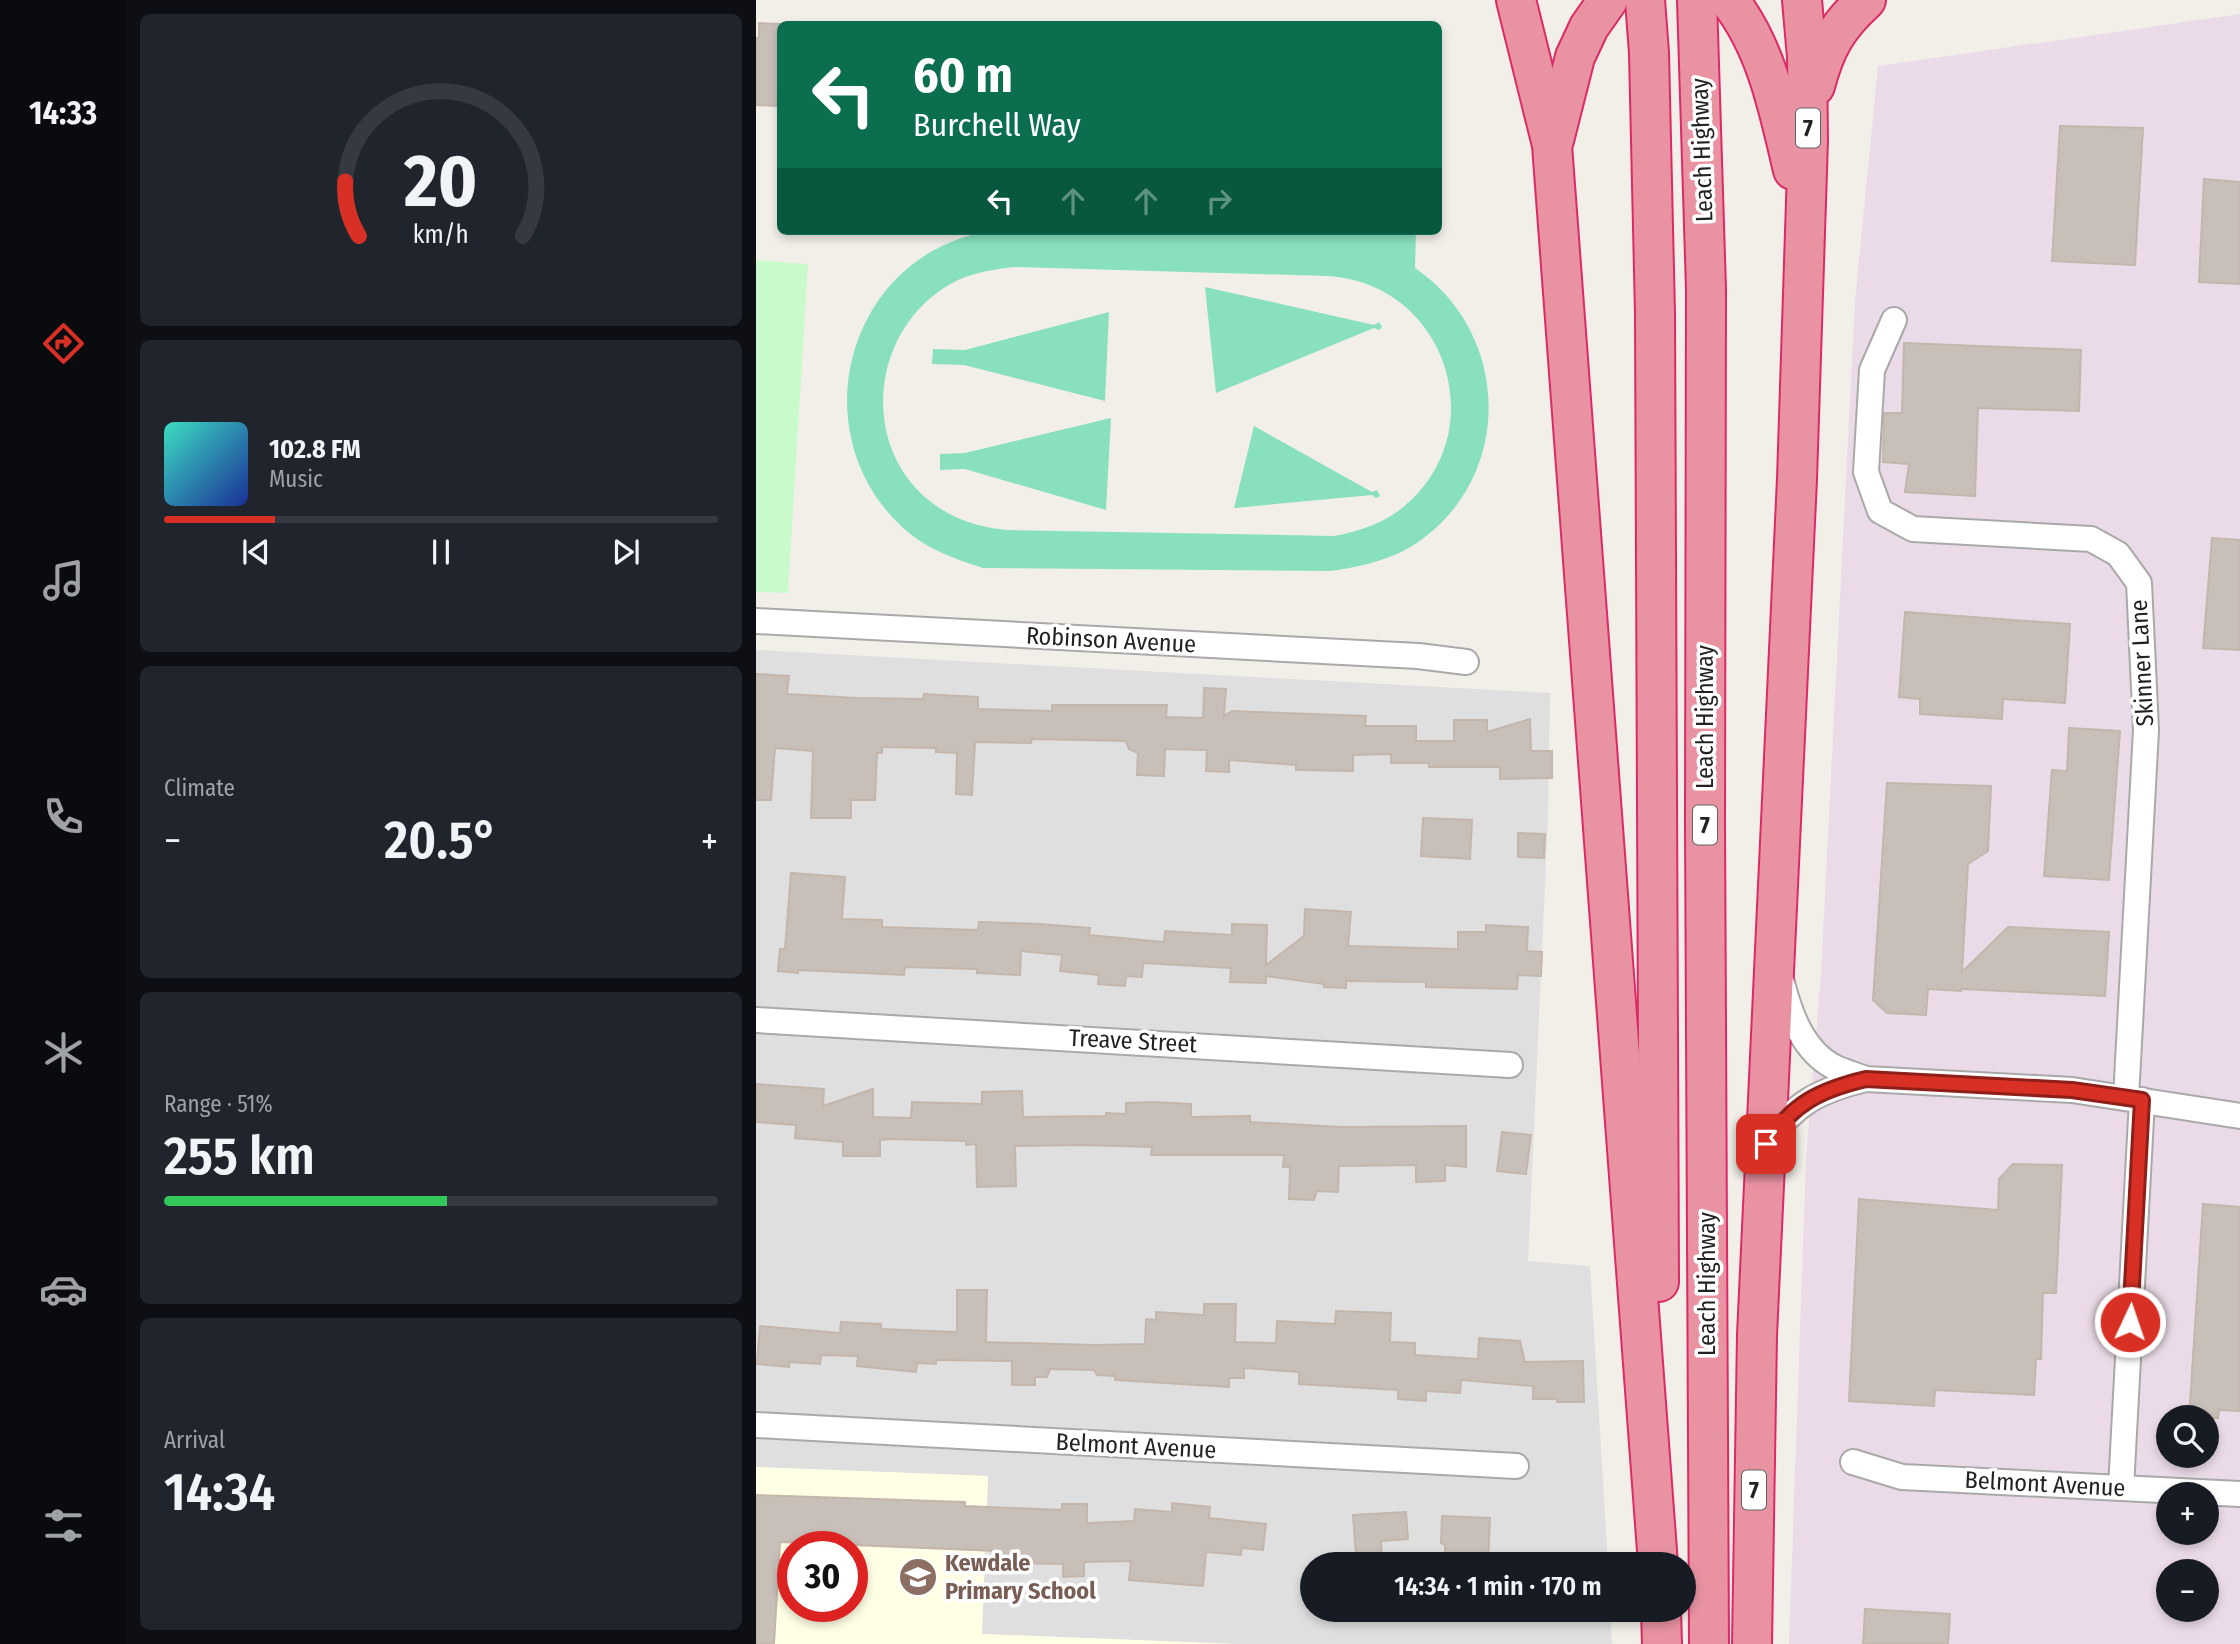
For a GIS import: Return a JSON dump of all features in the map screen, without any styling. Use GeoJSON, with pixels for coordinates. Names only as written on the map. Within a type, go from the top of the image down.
{"type":"FeatureCollection","features":[{"type":"Feature","properties":{"kind":"highway"},"geometry":{"type":"LineString","coordinates":[[1516,0],[1552,145],[1658,1552]]}},
{"type":"Feature","properties":{"kind":"highway"},"geometry":{"type":"LineString","coordinates":[[1552,145],[1575,57],[1589,27],[1608,0]]}},
{"type":"Feature","properties":{"kind":"highway","name":"Leach Highway"},"geometry":{"type":"LineString","coordinates":[[1645,0],[1649,53],[1655,314],[1659,1552]]}},
{"type":"Feature","properties":{"kind":"highway","name":"Leach Highway"},"geometry":{"type":"LineString","coordinates":[[1697,0],[1706,289],[1705,849],[1709,1644]]}},
{"type":"Feature","properties":{"kind":"highway","name":"7"},"geometry":{"type":"LineString","coordinates":[[1728,0],[1742,17],[1773,87],[1793,171],[1803,256]]}},
{"type":"Feature","properties":{"kind":"highway","name":"7"},"geometry":{"type":"LineString","coordinates":[[1752,1644],[1757,1335],[1797,479],[1808,140],[1807,57],[1802,0]]}},
{"type":"Feature","properties":{"kind":"highway","name":"7"},"geometry":{"type":"LineString","coordinates":[[1808,140],[1812,100],[1821,61],[1836,31],[1866,0]]}},
{"type":"Feature","properties":{"kind":"highway"},"geometry":{"type":"LineString","coordinates":[[1661,1622],[1662,1644]]}},
{"type":"Feature","properties":{"kind":"street","name":"Skinner Lane"},"geometry":{"type":"LineString","coordinates":[[1894,320],[1872,370],[1866,472],[1880,511],[1913,529],[2091,539],[2118,554],[2139,583],[2146,730],[2120,1488]]}},
{"type":"Feature","properties":{"kind":"street","name":"Robinson Avenue"},"geometry":{"type":"LineString","coordinates":[[756,621],[1418,656],[1466,662]]}},
{"type":"Feature","properties":{"kind":"street"},"geometry":{"type":"LineString","coordinates":[[1775,955],[1791,1016],[1811,1047],[1834,1068],[1866,1079],[2072,1090],[2240,1116]]}},
{"type":"Feature","properties":{"kind":"street","name":"Treave Street"},"geometry":{"type":"LineString","coordinates":[[756,1020],[1510,1065]]}},
{"type":"Feature","properties":{"kind":"street"},"geometry":{"type":"LineString","coordinates":[[1766,1144],[1779,1125],[1802,1103],[1838,1086],[1866,1079]]}},
{"type":"Feature","properties":{"kind":"street","name":"Belmont Avenue"},"geometry":{"type":"LineString","coordinates":[[756,1425],[1516,1466]]}},
{"type":"Feature","properties":{"kind":"street","name":"Belmont Avenue"},"geometry":{"type":"LineString","coordinates":[[1853,1462],[1902,1477],[2240,1494]]}},
{"type":"Feature","properties":{"kind":"shaded area"},"geometry":{"type":"Polygon","coordinates":[[[2240,14],[2240,1644],[1789,1644],[1806,1159],[1821,973],[1855,301],[1878,66],[2240,14]]]}},
{"type":"Feature","properties":{"kind":"shaded area"},"geometry":{"type":"Polygon","coordinates":[[[756,650],[1550,693],[1548,818],[1528,1261],[1590,1266],[1607,1552],[1300,1552],[1300,1622],[1611,1622],[1612,1644],[1234,1644],[982,1634],[988,1476],[756,1467],[756,650]]]}},
{"type":"Feature","properties":{"kind":"shaded area","name":"Kewdale Primary School"},"geometry":{"type":"Polygon","coordinates":[[[756,1467],[988,1476],[982,1634],[1234,1644],[756,1644],[756,1467]]]}},
{"type":"Feature","properties":{"kind":"green space"},"geometry":{"type":"Polygon","coordinates":[[[978,235],[1416,235],[1415,268],[1448,297],[1471,332],[1485,370],[1489,411],[1483,451],[1467,488],[1442,522],[1407,549],[1370,563],[1331,571],[983,568],[938,551],[899,524],[869,484],[852,440],[847,394],[855,349],[874,307],[904,272],[943,246],[978,235]],[[1015,267],[972,275],[958,280],[927,301],[905,328],[890,359],[883,393],[886,428],[897,460],[917,489],[953,516],[983,526],[1007,530],[1334,536],[1357,530],[1394,514],[1426,484],[1445,448],[1451,409],[1446,371],[1430,336],[1405,306],[1370,285],[1327,276],[1015,267]]]}},
{"type":"Feature","properties":{"kind":"green space"},"geometry":{"type":"Polygon","coordinates":[[[756,260],[808,264],[788,593],[756,592],[756,260]]]}},
{"type":"Feature","properties":{"kind":"green space"},"geometry":{"type":"Polygon","coordinates":[[[1205,287],[1374,325],[1379,322],[1382,327],[1216,393],[1205,287]]]}},
{"type":"Feature","properties":{"kind":"green space"},"geometry":{"type":"Polygon","coordinates":[[[1109,312],[1105,401],[964,365],[932,364],[933,349],[965,350],[1109,312]]]}},
{"type":"Feature","properties":{"kind":"green space"},"geometry":{"type":"Polygon","coordinates":[[[1111,418],[1106,510],[965,469],[940,470],[940,454],[965,453],[1111,418]]]}},
{"type":"Feature","properties":{"kind":"green space"},"geometry":{"type":"Polygon","coordinates":[[[1254,426],[1372,492],[1377,490],[1380,496],[1234,508],[1254,426]]]}},
{"type":"Feature","properties":{"kind":"building"},"geometry":{"type":"Polygon","coordinates":[[[759,23],[777,24],[777,106],[756,105],[756,38],[759,38],[759,23]]]}},
{"type":"Feature","properties":{"kind":"building"},"geometry":{"type":"Polygon","coordinates":[[[2060,126],[2143,128],[2135,265],[2052,261],[2060,126]]]}},
{"type":"Feature","properties":{"kind":"building"},"geometry":{"type":"Polygon","coordinates":[[[2204,179],[2240,182],[2240,284],[2199,282],[2204,179]]]}},
{"type":"Feature","properties":{"kind":"building"},"geometry":{"type":"Polygon","coordinates":[[[1904,343],[2081,350],[2079,411],[1978,408],[1975,496],[1905,492],[1909,464],[1883,462],[1884,413],[1902,413],[1904,343]]]}},
{"type":"Feature","properties":{"kind":"building"},"geometry":{"type":"Polygon","coordinates":[[[2212,538],[2240,540],[2240,650],[2203,648],[2212,538]]]}},
{"type":"Feature","properties":{"kind":"building"},"geometry":{"type":"Polygon","coordinates":[[[1905,612],[2070,624],[2065,703],[2003,699],[2002,719],[1920,714],[1920,699],[1899,697],[1905,612]]]}},
{"type":"Feature","properties":{"kind":"building"},"geometry":{"type":"Polygon","coordinates":[[[756,674],[789,676],[787,694],[857,698],[923,699],[924,694],[978,697],[978,709],[1052,711],[1052,705],[1167,705],[1166,717],[1203,718],[1204,688],[1226,689],[1224,716],[1232,711],[1366,716],[1365,726],[1416,726],[1416,741],[1454,741],[1454,720],[1487,720],[1487,732],[1530,719],[1531,751],[1552,751],[1552,778],[1500,779],[1500,767],[1429,767],[1429,763],[1391,763],[1391,754],[1353,755],[1353,771],[1296,770],[1296,765],[1229,760],[1229,772],[1206,771],[1207,750],[1165,749],[1164,776],[1137,775],[1138,753],[1129,749],[1126,741],[1032,739],[1031,743],[975,742],[972,795],[956,794],[957,753],[936,752],[936,748],[882,747],[882,753],[877,753],[875,800],[851,800],[851,818],[811,818],[813,751],[775,748],[771,800],[756,800],[756,674]]]}},
{"type":"Feature","properties":{"kind":"building"},"geometry":{"type":"Polygon","coordinates":[[[2069,728],[2120,731],[2109,880],[2044,876],[2052,770],[2067,771],[2069,728]]]}},
{"type":"Feature","properties":{"kind":"building"},"geometry":{"type":"Polygon","coordinates":[[[1887,783],[1991,786],[1988,851],[1968,864],[1962,972],[2008,927],[2109,932],[2105,996],[1928,989],[1926,1015],[1887,1013],[1873,1000],[1887,783]]]}},
{"type":"Feature","properties":{"kind":"building"},"geometry":{"type":"Polygon","coordinates":[[[1423,818],[1472,820],[1470,859],[1421,856],[1423,818]]]}},
{"type":"Feature","properties":{"kind":"building"},"geometry":{"type":"Polygon","coordinates":[[[1518,833],[1545,834],[1544,858],[1518,857],[1518,833]]]}},
{"type":"Feature","properties":{"kind":"building"},"geometry":{"type":"Polygon","coordinates":[[[791,873],[845,877],[842,919],[882,920],[882,927],[978,930],[979,922],[1040,924],[1090,928],[1089,935],[1164,942],[1165,931],[1232,935],[1232,924],[1267,925],[1266,965],[1304,936],[1305,909],[1351,912],[1348,946],[1458,949],[1458,932],[1486,932],[1486,925],[1528,927],[1527,951],[1542,952],[1541,976],[1518,975],[1517,989],[1426,987],[1426,982],[1346,981],[1346,988],[1324,987],[1324,984],[1266,976],[1266,983],[1230,982],[1231,968],[1143,963],[1142,977],[1126,976],[1125,986],[1098,984],[1099,975],[1060,971],[1062,955],[1021,951],[1020,975],[977,973],[977,969],[905,967],[904,975],[778,971],[780,949],[785,949],[791,873]]]}},
{"type":"Feature","properties":{"kind":"building"},"geometry":{"type":"Polygon","coordinates":[[[756,1084],[824,1089],[823,1106],[873,1089],[873,1117],[911,1118],[912,1102],[982,1104],[982,1092],[1022,1091],[1023,1117],[1126,1114],[1126,1103],[1153,1102],[1191,1104],[1191,1117],[1250,1116],[1250,1122],[1341,1127],[1466,1126],[1466,1167],[1445,1165],[1445,1181],[1416,1182],[1416,1165],[1339,1166],[1338,1192],[1317,1191],[1314,1200],[1289,1199],[1290,1167],[1283,1167],[1284,1155],[1151,1155],[1152,1147],[1015,1146],[1016,1186],[977,1187],[976,1144],[966,1145],[966,1141],[880,1140],[880,1156],[843,1156],[843,1142],[795,1138],[796,1125],[756,1122],[756,1084]]]}},
{"type":"Feature","properties":{"kind":"building"},"geometry":{"type":"Polygon","coordinates":[[[1502,1132],[1531,1135],[1526,1174],[1497,1171],[1502,1132]]]}},
{"type":"Feature","properties":{"kind":"building"},"geometry":{"type":"Polygon","coordinates":[[[2013,1164],[2062,1165],[2056,1293],[2043,1293],[2041,1359],[2036,1359],[2034,1395],[1935,1390],[1934,1406],[1849,1401],[1859,1199],[1998,1210],[1999,1179],[2013,1164]]]}},
{"type":"Feature","properties":{"kind":"building"},"geometry":{"type":"Polygon","coordinates":[[[2203,1204],[2240,1207],[2240,1411],[2219,1410],[2219,1405],[2190,1405],[2203,1204]]]}},
{"type":"Feature","properties":{"kind":"building"},"geometry":{"type":"Polygon","coordinates":[[[957,1290],[987,1290],[986,1342],[1145,1344],[1146,1319],[1156,1320],[1156,1312],[1204,1315],[1204,1304],[1236,1304],[1235,1342],[1276,1343],[1277,1321],[1335,1324],[1336,1311],[1391,1313],[1390,1342],[1415,1343],[1415,1355],[1478,1359],[1479,1338],[1520,1341],[1525,1362],[1583,1361],[1584,1402],[1533,1399],[1533,1386],[1461,1380],[1460,1393],[1426,1391],[1426,1401],[1398,1399],[1398,1390],[1299,1384],[1299,1372],[1244,1368],[1244,1378],[1229,1378],[1229,1387],[1115,1380],[1115,1376],[1097,1375],[1094,1370],[1050,1369],[1047,1377],[1035,1377],[1035,1385],[1012,1385],[1012,1361],[936,1360],[936,1364],[917,1363],[916,1372],[857,1366],[858,1356],[821,1355],[820,1364],[789,1362],[789,1367],[757,1364],[760,1326],[840,1333],[841,1322],[881,1324],[881,1329],[957,1332],[957,1290]]]}},
{"type":"Feature","properties":{"kind":"building"},"geometry":{"type":"Polygon","coordinates":[[[756,1495],[965,1502],[965,1506],[1062,1510],[1062,1504],[1087,1504],[1087,1523],[1134,1521],[1135,1509],[1172,1512],[1172,1503],[1210,1507],[1209,1518],[1266,1524],[1263,1550],[1242,1548],[1241,1555],[1206,1552],[1203,1586],[1129,1580],[1131,1561],[1084,1562],[1084,1576],[1063,1577],[1063,1564],[1016,1563],[1016,1557],[997,1556],[997,1551],[868,1546],[868,1531],[777,1531],[774,1644],[756,1644],[756,1495]]]}},
{"type":"Feature","properties":{"kind":"building"},"geometry":{"type":"Polygon","coordinates":[[[1406,1512],[1408,1539],[1381,1541],[1381,1552],[1356,1552],[1353,1515],[1406,1512]]]}},
{"type":"Feature","properties":{"kind":"building"},"geometry":{"type":"Polygon","coordinates":[[[1442,1516],[1490,1518],[1489,1552],[1445,1552],[1445,1545],[1441,1543],[1442,1516]]]}},
{"type":"Feature","properties":{"kind":"building"},"geometry":{"type":"Polygon","coordinates":[[[1865,1609],[1950,1614],[1948,1644],[1863,1644],[1865,1609]]]}},
{"type":"Feature","properties":{"kind":"place","name":"Kewdale Primary School"},"geometry":{"type":"Point","coordinates":[918,1577]}},
{"type":"Feature","properties":{"kind":"route"},"geometry":{"type":"LineString","coordinates":[[1766,1144],[1779,1125],[1802,1103],[1838,1086],[1866,1079],[2072,1090],[2142,1100],[2130,1322]]}}]}
